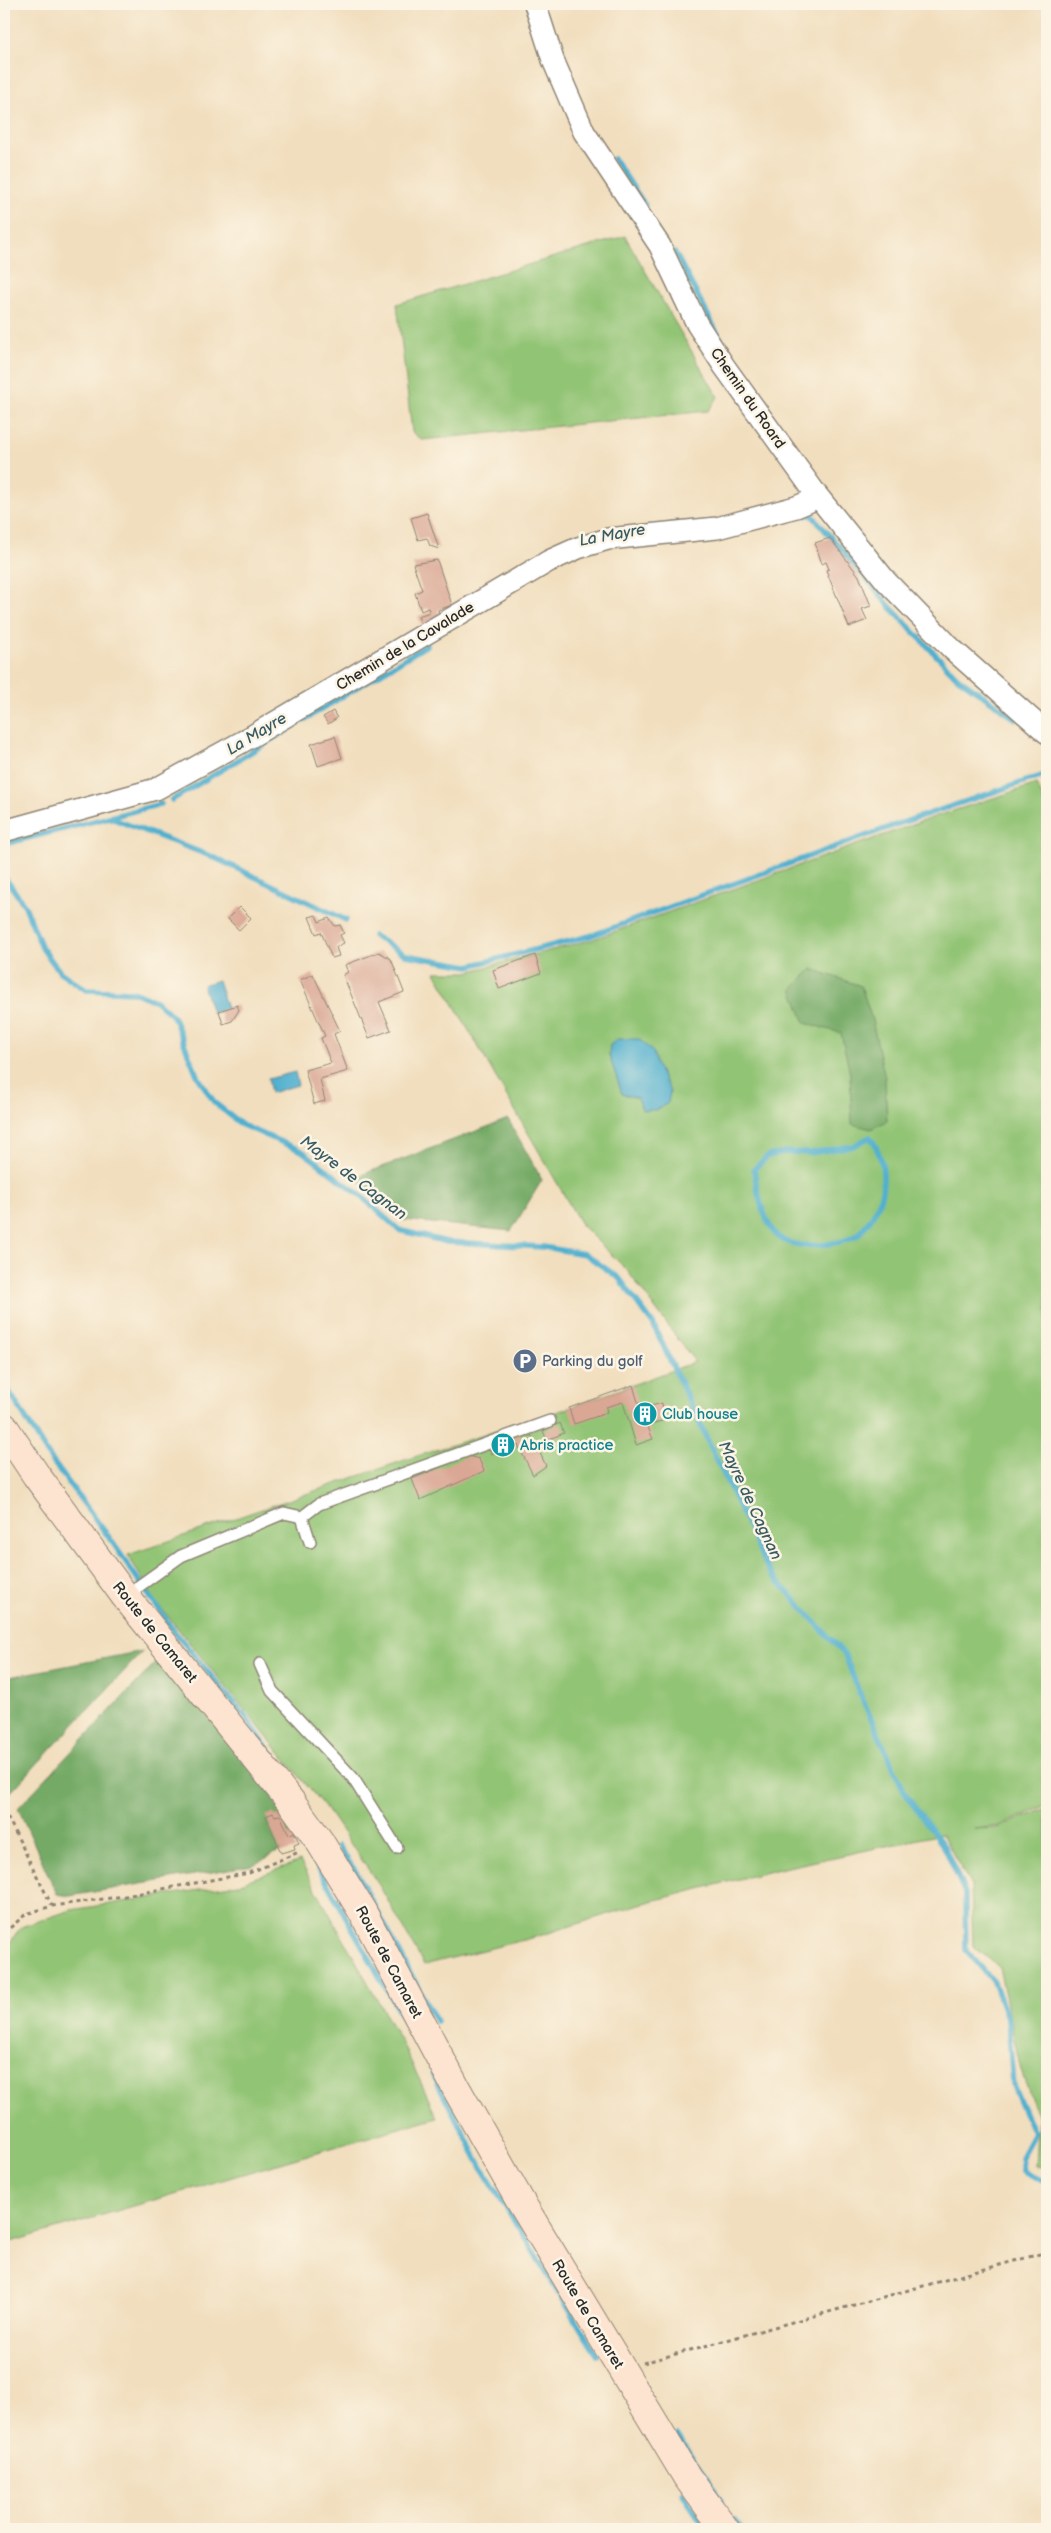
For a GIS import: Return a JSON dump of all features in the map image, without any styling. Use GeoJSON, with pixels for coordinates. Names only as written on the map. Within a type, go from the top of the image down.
{"type":"FeatureCollection","features":[{"type":"Feature","properties":{"kind":"main road","name":"Route de Camaret"},"geometry":{"type":"LineString","coordinates":[[4,1427],[36,1475],[126,1596],[292,1803],[320,1842],[362,1911],[456,2088],[519,2199],[687,2477],[724,2529]]}},
{"type":"Feature","properties":{"kind":"street","name":"Chemin du Roard"},"geometry":{"type":"LineString","coordinates":[[535,4],[553,60],[584,132],[660,246],[697,324],[724,366],[816,494],[886,582],[952,649],[1047,733]]}},
{"type":"Feature","properties":{"kind":"street","name":"Chemin de la Cavalade"},"geometry":{"type":"LineString","coordinates":[[4,831],[156,789],[242,742],[549,562],[578,548],[608,539],[717,528],[796,507],[808,502],[816,494]]}},
{"type":"Feature","properties":{"kind":"lane"},"geometry":{"type":"LineString","coordinates":[[126,1596],[181,1556],[284,1513],[302,1517],[319,1504],[550,1420]]}},
{"type":"Feature","properties":{"kind":"lane"},"geometry":{"type":"LineString","coordinates":[[302,1517],[310,1542]]}},
{"type":"Feature","properties":{"kind":"lane"},"geometry":{"type":"LineString","coordinates":[[260,1664],[272,1691],[353,1778],[397,1848]]}},
{"type":"Feature","properties":{"kind":"path"},"geometry":{"type":"LineString","coordinates":[[4,1810],[52,1906]]}},
{"type":"Feature","properties":{"kind":"path"},"geometry":{"type":"LineString","coordinates":[[4,1933],[26,1914],[52,1906],[125,1896],[249,1872],[320,1842]]}},
{"type":"Feature","properties":{"kind":"path"},"geometry":{"type":"LineString","coordinates":[[621,2369],[1047,2252]]}},
{"type":"Feature","properties":{"kind":"green space"},"geometry":{"type":"Polygon","coordinates":[[[625,236],[718,397],[708,411],[422,440],[412,432],[397,304],[625,236]]]}},
{"type":"Feature","properties":{"kind":"green space"},"geometry":{"type":"Polygon","coordinates":[[[1037,784],[1047,810],[1047,1805],[999,1826],[974,1829],[997,1828],[1047,1808],[1047,2169],[1035,2165],[1038,2117],[1021,2071],[999,1967],[973,1946],[971,1886],[942,1834],[783,1868],[640,1904],[539,1936],[424,1965],[379,1885],[331,1815],[156,1602],[128,1555],[411,1458],[569,1408],[695,1362],[626,1269],[582,1226],[435,972],[467,972],[591,940],[934,817],[1037,784]]]}},
{"type":"Feature","properties":{"kind":"green space"},"geometry":{"type":"Polygon","coordinates":[[[812,969],[861,986],[872,1020],[885,1078],[887,1121],[871,1129],[852,1124],[850,1074],[841,1033],[805,1023],[792,989],[812,969]]]}},
{"type":"Feature","properties":{"kind":"green space"},"geometry":{"type":"Polygon","coordinates":[[[508,1119],[542,1180],[511,1231],[402,1220],[356,1177],[508,1119]]]}},
{"type":"Feature","properties":{"kind":"green space"},"geometry":{"type":"Polygon","coordinates":[[[143,1651],[8,1795],[4,1786],[4,1678],[143,1651]]]}},
{"type":"Feature","properties":{"kind":"green space"},"geometry":{"type":"Polygon","coordinates":[[[160,1658],[306,1837],[253,1865],[70,1896],[57,1894],[18,1808],[160,1658]]]}},
{"type":"Feature","properties":{"kind":"green space"},"geometry":{"type":"Polygon","coordinates":[[[300,1861],[405,2049],[437,2117],[4,2244],[4,1951],[21,1927],[71,1910],[238,1884],[300,1861]]]}},
{"type":"Feature","properties":{"kind":"water"},"geometry":{"type":"Polygon","coordinates":[[[218,980],[227,1009],[212,1013],[203,985],[218,980]]]}},
{"type":"Feature","properties":{"kind":"water"},"geometry":{"type":"Polygon","coordinates":[[[618,1039],[639,1039],[653,1052],[657,1066],[670,1091],[668,1103],[656,1110],[642,1110],[638,1098],[622,1094],[609,1055],[610,1045],[618,1039]]]}},
{"type":"Feature","properties":{"kind":"water"},"geometry":{"type":"Polygon","coordinates":[[[295,1072],[298,1085],[271,1093],[268,1079],[295,1072]]]}},
{"type":"Feature","properties":{"kind":"building"},"geometry":{"type":"Polygon","coordinates":[[[427,513],[439,549],[430,546],[427,538],[418,540],[411,518],[427,513]]]}},
{"type":"Feature","properties":{"kind":"building"},"geometry":{"type":"Polygon","coordinates":[[[830,538],[859,576],[871,606],[862,609],[867,620],[849,627],[826,570],[829,569],[826,562],[822,564],[815,543],[830,538]]]}},
{"type":"Feature","properties":{"kind":"building"},"geometry":{"type":"Polygon","coordinates":[[[437,560],[452,605],[438,610],[440,618],[421,625],[418,616],[430,612],[428,608],[421,611],[415,593],[422,590],[413,564],[437,560]]]}},
{"type":"Feature","properties":{"kind":"building"},"geometry":{"type":"Polygon","coordinates":[[[333,711],[337,718],[328,724],[323,717],[333,711]]]}},
{"type":"Feature","properties":{"kind":"building"},"geometry":{"type":"Polygon","coordinates":[[[335,736],[342,758],[318,766],[311,744],[335,736]]]}},
{"type":"Feature","properties":{"kind":"building"},"geometry":{"type":"Polygon","coordinates":[[[240,907],[251,918],[239,930],[228,919],[240,907]]]}},
{"type":"Feature","properties":{"kind":"building"},"geometry":{"type":"Polygon","coordinates":[[[316,915],[319,922],[329,918],[335,926],[340,925],[344,933],[340,935],[344,943],[336,947],[339,956],[332,958],[321,932],[316,934],[309,917],[316,915]]]}},
{"type":"Feature","properties":{"kind":"building"},"geometry":{"type":"Polygon","coordinates":[[[379,952],[391,959],[404,992],[379,1002],[391,1030],[369,1038],[343,975],[348,972],[345,965],[379,952]]]}},
{"type":"Feature","properties":{"kind":"building"},"geometry":{"type":"Polygon","coordinates":[[[535,955],[541,973],[499,989],[493,970],[535,955]]]}},
{"type":"Feature","properties":{"kind":"building"},"geometry":{"type":"Polygon","coordinates":[[[313,974],[340,1031],[334,1034],[348,1071],[320,1079],[325,1101],[314,1104],[305,1070],[331,1063],[321,1038],[325,1036],[300,980],[313,974]]]}},
{"type":"Feature","properties":{"kind":"building"},"geometry":{"type":"Polygon","coordinates":[[[237,1005],[239,1010],[232,1021],[223,1024],[219,1011],[237,1005]]]}},
{"type":"Feature","properties":{"kind":"building"},"geometry":{"type":"Polygon","coordinates":[[[633,1385],[640,1409],[662,1403],[665,1420],[647,1425],[653,1439],[636,1445],[623,1402],[606,1407],[607,1413],[574,1424],[569,1408],[633,1385]]]}},
{"type":"Feature","properties":{"kind":"building"},"geometry":{"type":"Polygon","coordinates":[[[560,1423],[564,1433],[547,1440],[543,1431],[560,1423]]]}},
{"type":"Feature","properties":{"kind":"building"},"geometry":{"type":"Polygon","coordinates":[[[514,1435],[532,1436],[546,1466],[533,1475],[518,1445],[491,1454],[488,1444],[514,1435]]]}},
{"type":"Feature","properties":{"kind":"building"},"geometry":{"type":"Polygon","coordinates":[[[468,1456],[479,1459],[484,1471],[420,1500],[412,1479],[468,1456]]]}},
{"type":"Feature","properties":{"kind":"building"},"geometry":{"type":"Polygon","coordinates":[[[273,1813],[275,1816],[280,1815],[289,1835],[294,1832],[299,1843],[294,1845],[295,1849],[281,1853],[266,1816],[273,1813]]]}},
{"type":"Feature","properties":{"kind":"waterway"},"geometry":{"type":"LineString","coordinates":[[614,159],[645,205]]}},
{"type":"Feature","properties":{"kind":"waterway"},"geometry":{"type":"LineString","coordinates":[[675,253],[730,357]]}},
{"type":"Feature","properties":{"kind":"waterway","name":"La Mayre"},"geometry":{"type":"LineString","coordinates":[[796,515],[812,515],[893,610],[957,677],[1016,719]]}},
{"type":"Feature","properties":{"kind":"waterway","name":"La Mayre"},"geometry":{"type":"LineString","coordinates":[[172,800],[427,645]]}},
{"type":"Feature","properties":{"kind":"waterway"},"geometry":{"type":"LineString","coordinates":[[1006,683],[1027,701]]}},
{"type":"Feature","properties":{"kind":"waterway"},"geometry":{"type":"LineString","coordinates":[[374,936],[406,955],[469,966],[590,936],[901,823],[1047,774]]}},
{"type":"Feature","properties":{"kind":"waterway","name":"La Mayre"},"geometry":{"type":"LineString","coordinates":[[4,844],[161,804]]}},
{"type":"Feature","properties":{"kind":"waterway"},"geometry":{"type":"LineString","coordinates":[[108,817],[213,857],[346,920]]}},
{"type":"Feature","properties":{"kind":"waterway","name":"Mayre de Cagnan"},"geometry":{"type":"LineString","coordinates":[[4,876],[25,906],[42,948],[60,972],[86,990],[133,992],[156,1001],[173,1016],[197,1075],[214,1102],[242,1125],[302,1151],[360,1195],[399,1230],[447,1242],[543,1247],[585,1254],[619,1278],[653,1324],[769,1571],[845,1655],[859,1692],[906,1795],[945,1848],[965,1893],[966,1950],[994,1982],[1008,2020],[1013,2085],[1034,2133],[1021,2157],[1023,2171],[1047,2182]]}},
{"type":"Feature","properties":{"kind":"waterway"},"geometry":{"type":"LineString","coordinates":[[870,1137],[876,1147],[883,1170],[882,1193],[873,1215],[860,1232],[856,1236],[837,1243],[813,1246],[801,1245],[780,1238],[773,1231],[765,1217],[754,1169],[768,1156],[786,1152],[810,1153],[853,1146],[870,1137]]}},
{"type":"Feature","properties":{"kind":"waterway"},"geometry":{"type":"LineString","coordinates":[[4,1383],[48,1455],[108,1536],[173,1630],[246,1718],[290,1780]]}},
{"type":"Feature","properties":{"kind":"waterway"},"geometry":{"type":"LineString","coordinates":[[338,1846],[358,1875],[436,2021]]}},
{"type":"Feature","properties":{"kind":"waterway"},"geometry":{"type":"LineString","coordinates":[[314,1860],[423,2054]]}},
{"type":"Feature","properties":{"kind":"waterway"},"geometry":{"type":"LineString","coordinates":[[433,2074],[482,2168],[597,2355]]}},
{"type":"Feature","properties":{"kind":"waterway"},"geometry":{"type":"LineString","coordinates":[[677,2435],[721,2500]]}},
{"type":"Feature","properties":{"kind":"waterway"},"geometry":{"type":"LineString","coordinates":[[682,2493],[706,2529]]}},
{"type":"Feature","properties":{"kind":"waterway"},"geometry":{"type":"LineString","coordinates":[[734,2520],[740,2529]]}},
{"type":"Feature","properties":{"kind":"place","name":"Parking du golf"},"geometry":{"type":"Point","coordinates":[525,1361]}},
{"type":"Feature","properties":{"kind":"place","name":"Club house"},"geometry":{"type":"Point","coordinates":[645,1414]}},
{"type":"Feature","properties":{"kind":"place","name":"Abris practice"},"geometry":{"type":"Point","coordinates":[503,1445]}}]}
